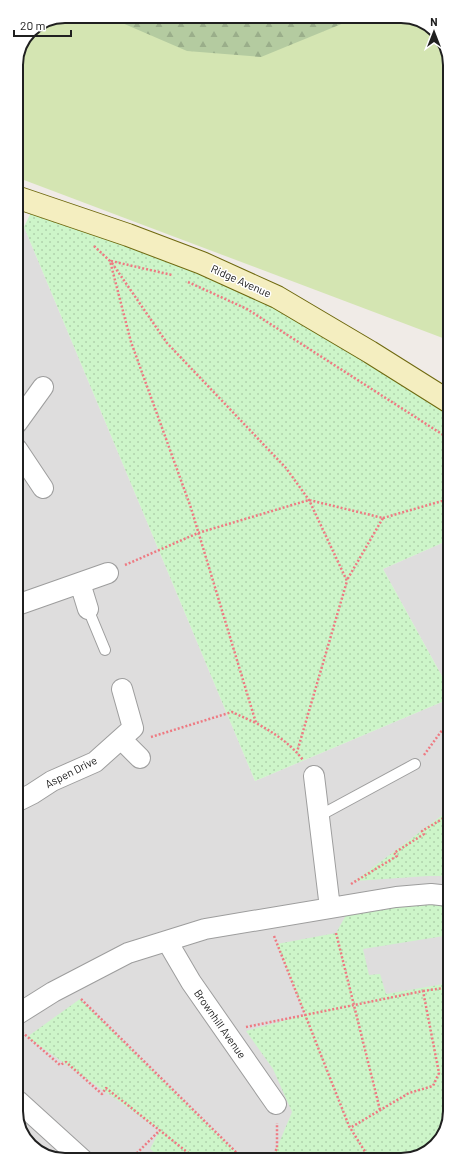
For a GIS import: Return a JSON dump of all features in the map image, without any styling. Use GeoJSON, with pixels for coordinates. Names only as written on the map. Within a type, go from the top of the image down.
{"type":"FeatureCollection","features":[{"type":"Feature","properties":{"kind":"street","name":"Ridge Avenue"},"geometry":{"type":"LineString","coordinates":[[23,200],[180,254],[277,297],[377,356],[443,398]]}},
{"type":"Feature","properties":{"kind":"street"},"geometry":{"type":"LineString","coordinates":[[23,415],[43,387]]}},
{"type":"Feature","properties":{"kind":"street"},"geometry":{"type":"LineString","coordinates":[[23,458],[43,488]]}},
{"type":"Feature","properties":{"kind":"street"},"geometry":{"type":"LineString","coordinates":[[23,603],[108,573]]}},
{"type":"Feature","properties":{"kind":"street"},"geometry":{"type":"LineString","coordinates":[[80,583],[88,609]]}},
{"type":"Feature","properties":{"kind":"street"},"geometry":{"type":"LineString","coordinates":[[122,689],[127,733],[140,758]]}},
{"type":"Feature","properties":{"kind":"street","name":"Aspen Drive"},"geometry":{"type":"LineString","coordinates":[[23,798],[52,781],[95,762],[127,733]]}},
{"type":"Feature","properties":{"kind":"street"},"geometry":{"type":"LineString","coordinates":[[314,776],[329,899]]}},
{"type":"Feature","properties":{"kind":"street"},"geometry":{"type":"LineString","coordinates":[[23,1011],[53,992],[128,953],[206,930],[268,919],[329,899],[396,898],[431,894],[443,895]]}},
{"type":"Feature","properties":{"kind":"street","name":"Brownhill Avenue"},"geometry":{"type":"LineString","coordinates":[[167,941],[191,982],[276,1104]]}},
{"type":"Feature","properties":{"kind":"street"},"geometry":{"type":"LineString","coordinates":[[23,1106],[75,1153]]}},
{"type":"Feature","properties":{"kind":"lane"},"geometry":{"type":"LineString","coordinates":[[88,609],[106,650]]}},
{"type":"Feature","properties":{"kind":"lane"},"geometry":{"type":"LineString","coordinates":[[319,816],[411,766]]}},
{"type":"Feature","properties":{"kind":"path"},"geometry":{"type":"LineString","coordinates":[[93,245],[110,261],[167,344],[286,468],[308,500],[347,580]]}},
{"type":"Feature","properties":{"kind":"path"},"geometry":{"type":"LineString","coordinates":[[110,261],[178,277]]}},
{"type":"Feature","properties":{"kind":"path"},"geometry":{"type":"LineString","coordinates":[[110,261],[131,342],[198,532],[256,724]]}},
{"type":"Feature","properties":{"kind":"path"},"geometry":{"type":"LineString","coordinates":[[184,280],[247,309],[443,435]]}},
{"type":"Feature","properties":{"kind":"path"},"geometry":{"type":"LineString","coordinates":[[108,573],[198,532],[308,500],[383,518],[443,500]]}},
{"type":"Feature","properties":{"kind":"path"},"geometry":{"type":"LineString","coordinates":[[297,752],[347,580],[383,518]]}},
{"type":"Feature","properties":{"kind":"path"},"geometry":{"type":"LineString","coordinates":[[127,733],[149,738],[232,712],[278,735],[297,752],[314,776]]}},
{"type":"Feature","properties":{"kind":"path"},"geometry":{"type":"LineString","coordinates":[[411,766],[421,760],[443,729]]}},
{"type":"Feature","properties":{"kind":"path"},"geometry":{"type":"LineString","coordinates":[[329,899],[345,887],[397,856],[394,853],[424,834],[422,831],[443,819]]}},
{"type":"Feature","properties":{"kind":"path"},"geometry":{"type":"LineString","coordinates":[[268,919],[350,1128],[366,1153]]}},
{"type":"Feature","properties":{"kind":"path"},"geometry":{"type":"LineString","coordinates":[[336,933],[380,1110]]}},
{"type":"Feature","properties":{"kind":"path"},"geometry":{"type":"LineString","coordinates":[[67,985],[237,1153]]}},
{"type":"Feature","properties":{"kind":"path"},"geometry":{"type":"LineString","coordinates":[[226,1032],[443,988]]}},
{"type":"Feature","properties":{"kind":"path"},"geometry":{"type":"LineString","coordinates":[[350,1128],[409,1093],[433,1086],[439,1073],[423,991]]}},
{"type":"Feature","properties":{"kind":"path"},"geometry":{"type":"LineString","coordinates":[[23,1032],[60,1065],[66,1062],[102,1094],[106,1088],[189,1153]]}},
{"type":"Feature","properties":{"kind":"path"},"geometry":{"type":"LineString","coordinates":[[275,1153],[278,1148],[276,1104]]}},
{"type":"Feature","properties":{"kind":"path"},"geometry":{"type":"LineString","coordinates":[[137,1153],[160,1130]]}},
{"type":"Feature","properties":{"kind":"shaded area"},"geometry":{"type":"Polygon","coordinates":[[[23,227],[24,227],[255,781],[443,702],[443,1116],[441,1125],[429,1143],[415,1151],[401,1153],[62,1153],[49,1150],[35,1141],[25,1125],[23,1116],[23,227]]]}},
{"type":"Feature","properties":{"kind":"shaded area"},"geometry":{"type":"Polygon","coordinates":[[[443,543],[443,678],[383,569],[443,543]]]}},
{"type":"Feature","properties":{"kind":"shaded area"},"geometry":{"type":"Polygon","coordinates":[[[150,1149],[155,1153],[145,1153],[150,1149]]]}},
{"type":"Feature","properties":{"kind":"green space"},"geometry":{"type":"Polygon","coordinates":[[[60,23],[404,23],[415,25],[427,32],[434,39],[441,51],[443,60],[443,338],[23,180],[23,62],[27,46],[32,39],[37,33],[51,25],[60,23]]]}},
{"type":"Feature","properties":{"kind":"green space"},"geometry":{"type":"Polygon","coordinates":[[[122,23],[344,23],[261,57],[187,51],[122,23]]]}},
{"type":"Feature","properties":{"kind":"green space"},"geometry":{"type":"Polygon","coordinates":[[[35,204],[202,263],[443,398],[443,543],[383,569],[443,678],[443,702],[255,781],[24,227],[35,204]]]}},
{"type":"Feature","properties":{"kind":"green space"},"geometry":{"type":"Polygon","coordinates":[[[443,815],[443,876],[355,881],[443,815]]]}},
{"type":"Feature","properties":{"kind":"green space"},"geometry":{"type":"Polygon","coordinates":[[[443,902],[443,936],[363,949],[369,975],[380,974],[386,994],[443,984],[443,1116],[441,1125],[429,1143],[415,1151],[401,1153],[274,1153],[292,1112],[273,1069],[246,1031],[305,1015],[277,944],[336,933],[346,915],[377,907],[443,902]]]}},
{"type":"Feature","properties":{"kind":"green space"},"geometry":{"type":"Polygon","coordinates":[[[80,999],[237,1153],[155,1153],[150,1149],[160,1130],[27,1037],[80,999]]]}}]}
